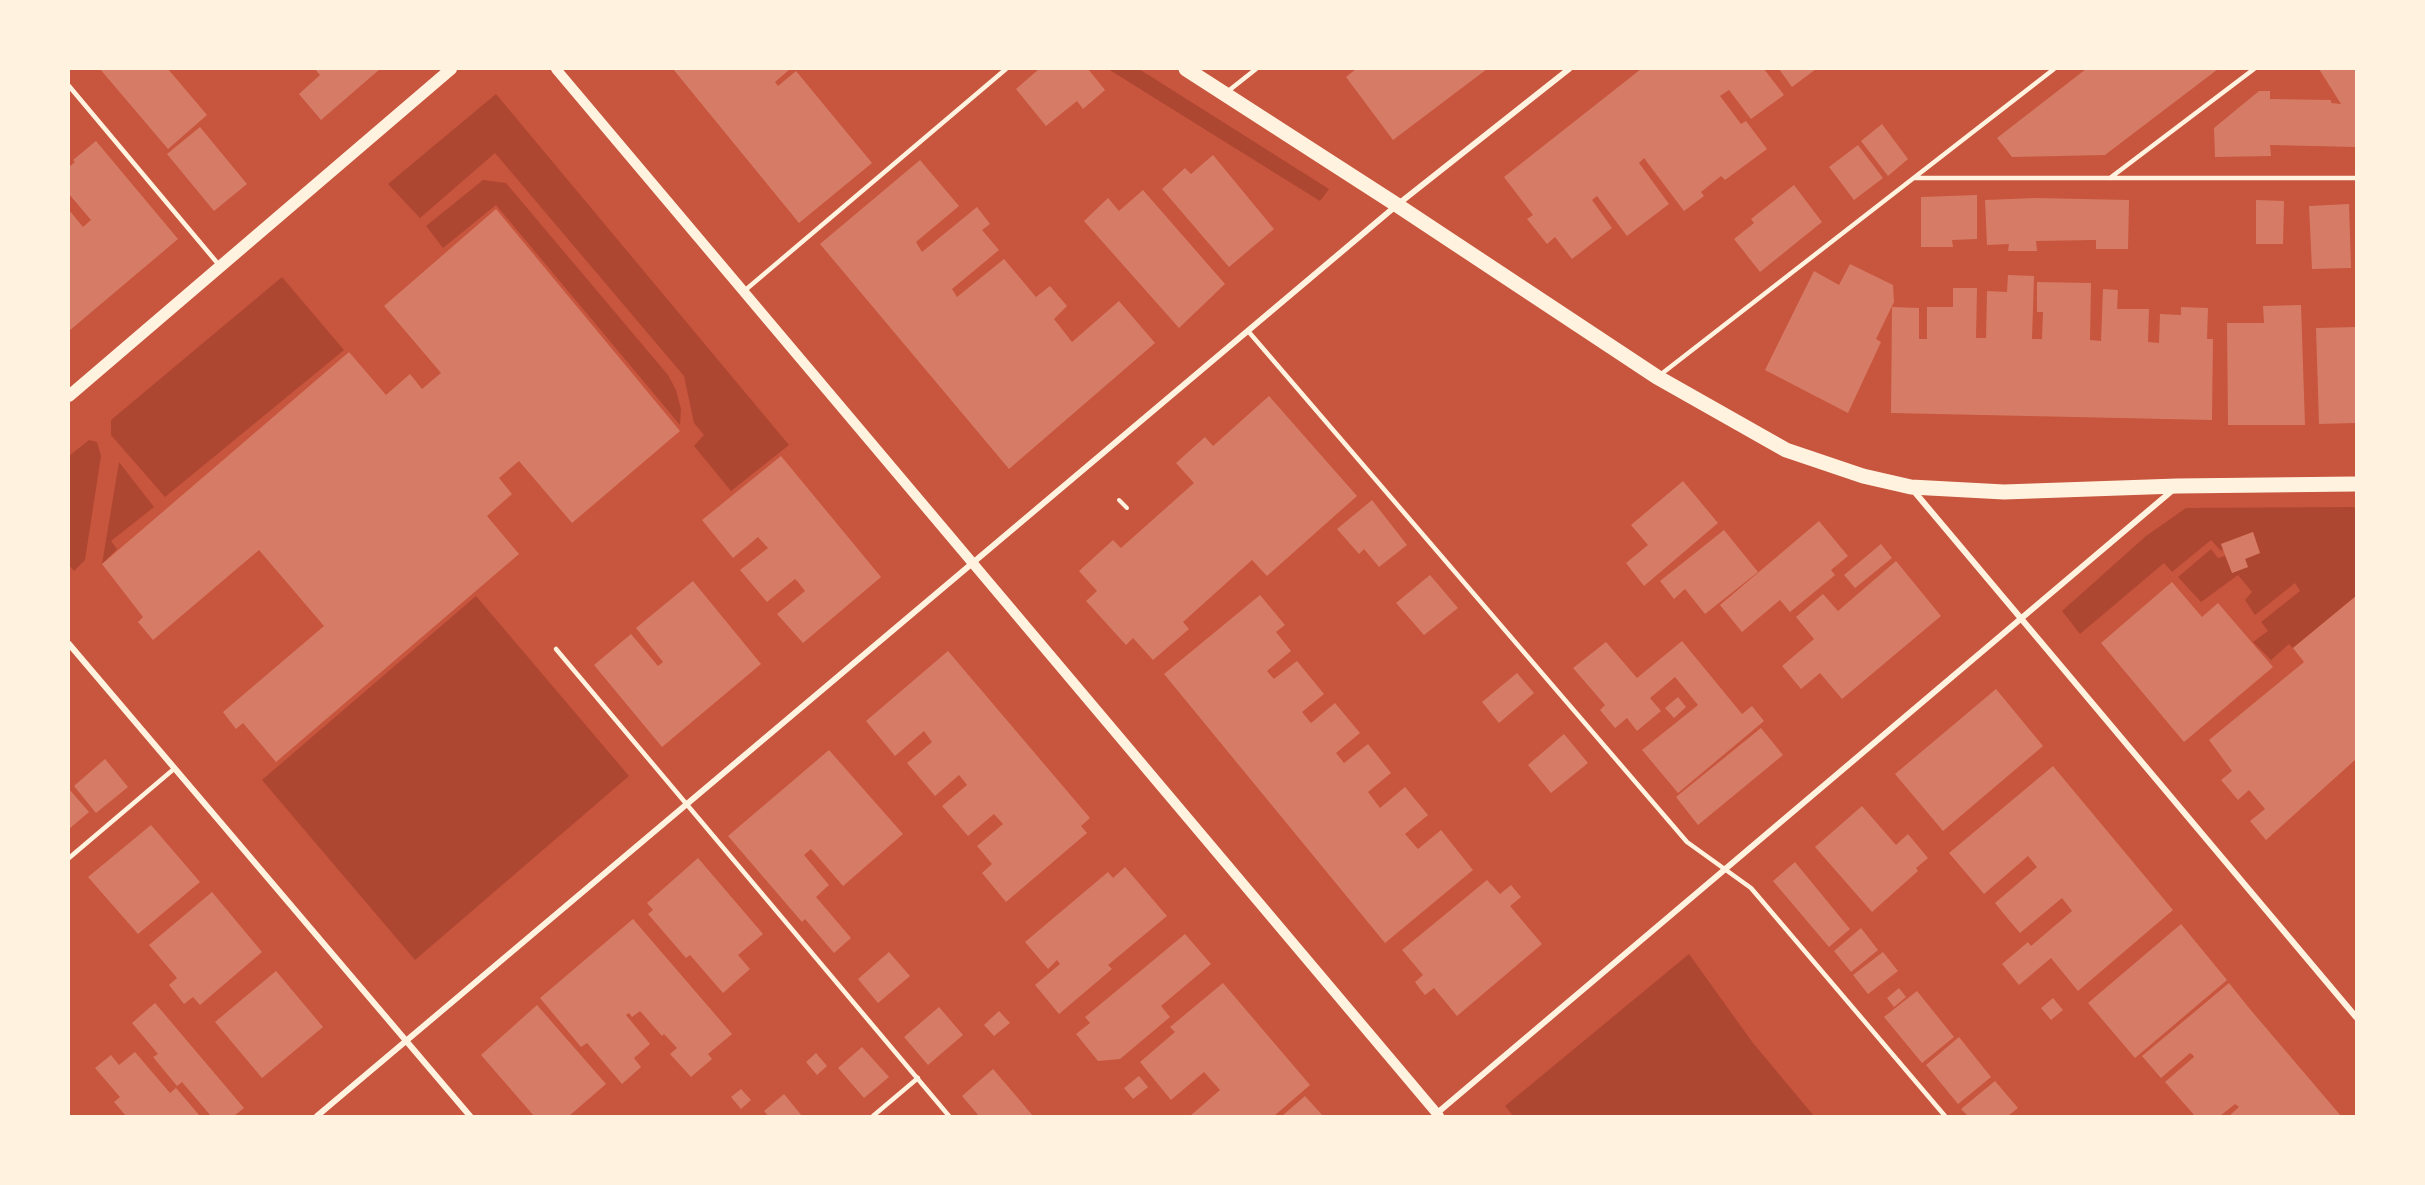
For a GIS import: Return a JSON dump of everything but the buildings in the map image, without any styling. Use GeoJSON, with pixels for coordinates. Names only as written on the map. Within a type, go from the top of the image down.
{"type":"FeatureCollection","features":[{"type":"Feature","properties":{"kind":"main road"},"geometry":{"type":"LineString","coordinates":[[69,396],[451,69]]}},
{"type":"Feature","properties":{"kind":"main road"},"geometry":{"type":"LineString","coordinates":[[1186,69],[1657,377],[1786,450],[1863,476],[1911,487],[2004,492],[2177,486],[2356,484]]}},
{"type":"Feature","properties":{"kind":"street"},"geometry":{"type":"LineString","coordinates":[[555,69],[1437,1115],[2177,486]]}},
{"type":"Feature","properties":{"kind":"street"},"geometry":{"type":"LineString","coordinates":[[317,1116],[1397,205],[1569,69]]}},
{"type":"Feature","properties":{"kind":"street"},"geometry":{"type":"LineString","coordinates":[[1911,487],[2356,1017]]}},
{"type":"Feature","properties":{"kind":"street"},"geometry":{"type":"LineString","coordinates":[[69,644],[470,1116]]}},
{"type":"Feature","properties":{"kind":"lane"},"geometry":{"type":"LineString","coordinates":[[743,292],[1006,69]]}},
{"type":"Feature","properties":{"kind":"lane"},"geometry":{"type":"LineString","coordinates":[[1225,94],[1256,69]]}},
{"type":"Feature","properties":{"kind":"lane"},"geometry":{"type":"LineString","coordinates":[[1657,377],[2054,69]]}},
{"type":"Feature","properties":{"kind":"lane"},"geometry":{"type":"LineString","coordinates":[[2110,178],[2254,69]]}},
{"type":"Feature","properties":{"kind":"lane"},"geometry":{"type":"LineString","coordinates":[[69,86],[220,267]]}},
{"type":"Feature","properties":{"kind":"lane"},"geometry":{"type":"LineString","coordinates":[[1913,178],[2356,178]]}},
{"type":"Feature","properties":{"kind":"lane"},"geometry":{"type":"LineString","coordinates":[[1248,330],[1687,842],[1751,888],[1945,1116]]}},
{"type":"Feature","properties":{"kind":"lane"},"geometry":{"type":"LineString","coordinates":[[556,649],[950,1116]]}},
{"type":"Feature","properties":{"kind":"lane"},"geometry":{"type":"LineString","coordinates":[[69,858],[175,768]]}},
{"type":"Feature","properties":{"kind":"lane"},"geometry":{"type":"LineString","coordinates":[[873,1116],[918,1078]]}},
{"type":"Feature","properties":{"kind":"path"},"geometry":{"type":"LineString","coordinates":[[1119,500],[1127,508]]}},
{"type":"Feature","properties":{"kind":"shaded area"},"geometry":{"type":"Polygon","coordinates":[[[1108,69],[1139,69],[1329,189],[1320,201],[1108,69]]]}},
{"type":"Feature","properties":{"kind":"shaded area"},"geometry":{"type":"Polygon","coordinates":[[[496,94],[789,445],[731,491],[694,446],[704,435],[694,423],[684,376],[495,153],[420,218],[388,184],[496,94]]]}},
{"type":"Feature","properties":{"kind":"shaded area"},"geometry":{"type":"Polygon","coordinates":[[[483,180],[506,183],[668,375],[676,390],[681,409],[680,425],[496,205],[443,248],[426,226],[483,180]]]}},
{"type":"Feature","properties":{"kind":"shaded area"},"geometry":{"type":"Polygon","coordinates":[[[282,277],[344,350],[165,497],[111,435],[111,420],[282,277]]]}},
{"type":"Feature","properties":{"kind":"shaded area"},"geometry":{"type":"Polygon","coordinates":[[[89,440],[97,442],[101,456],[85,560],[74,571],[69,565],[69,456],[89,440]]]}},
{"type":"Feature","properties":{"kind":"shaded area"},"geometry":{"type":"Polygon","coordinates":[[[119,462],[154,507],[111,541],[117,549],[102,564],[119,462]]]}},
{"type":"Feature","properties":{"kind":"shaded area"},"geometry":{"type":"Polygon","coordinates":[[[2354,507],[2356,510],[2356,596],[2293,648],[2289,644],[2271,660],[2253,642],[2268,631],[2261,622],[2300,591],[2295,583],[2255,615],[2245,600],[2252,592],[2238,575],[2201,602],[2178,577],[2211,549],[2218,558],[2225,556],[2232,573],[2248,567],[2245,559],[2260,553],[2253,532],[2221,544],[2223,549],[2221,551],[2211,540],[2172,572],[2164,563],[2080,634],[2062,611],[2146,536],[2186,508],[2354,507]]]}},
{"type":"Feature","properties":{"kind":"shaded area"},"geometry":{"type":"Polygon","coordinates":[[[476,596],[629,776],[415,960],[262,780],[476,596]]]}},
{"type":"Feature","properties":{"kind":"shaded area"},"geometry":{"type":"Polygon","coordinates":[[[1689,954],[1753,1043],[1814,1116],[1513,1116],[1505,1106],[1689,954]]]}}]}
